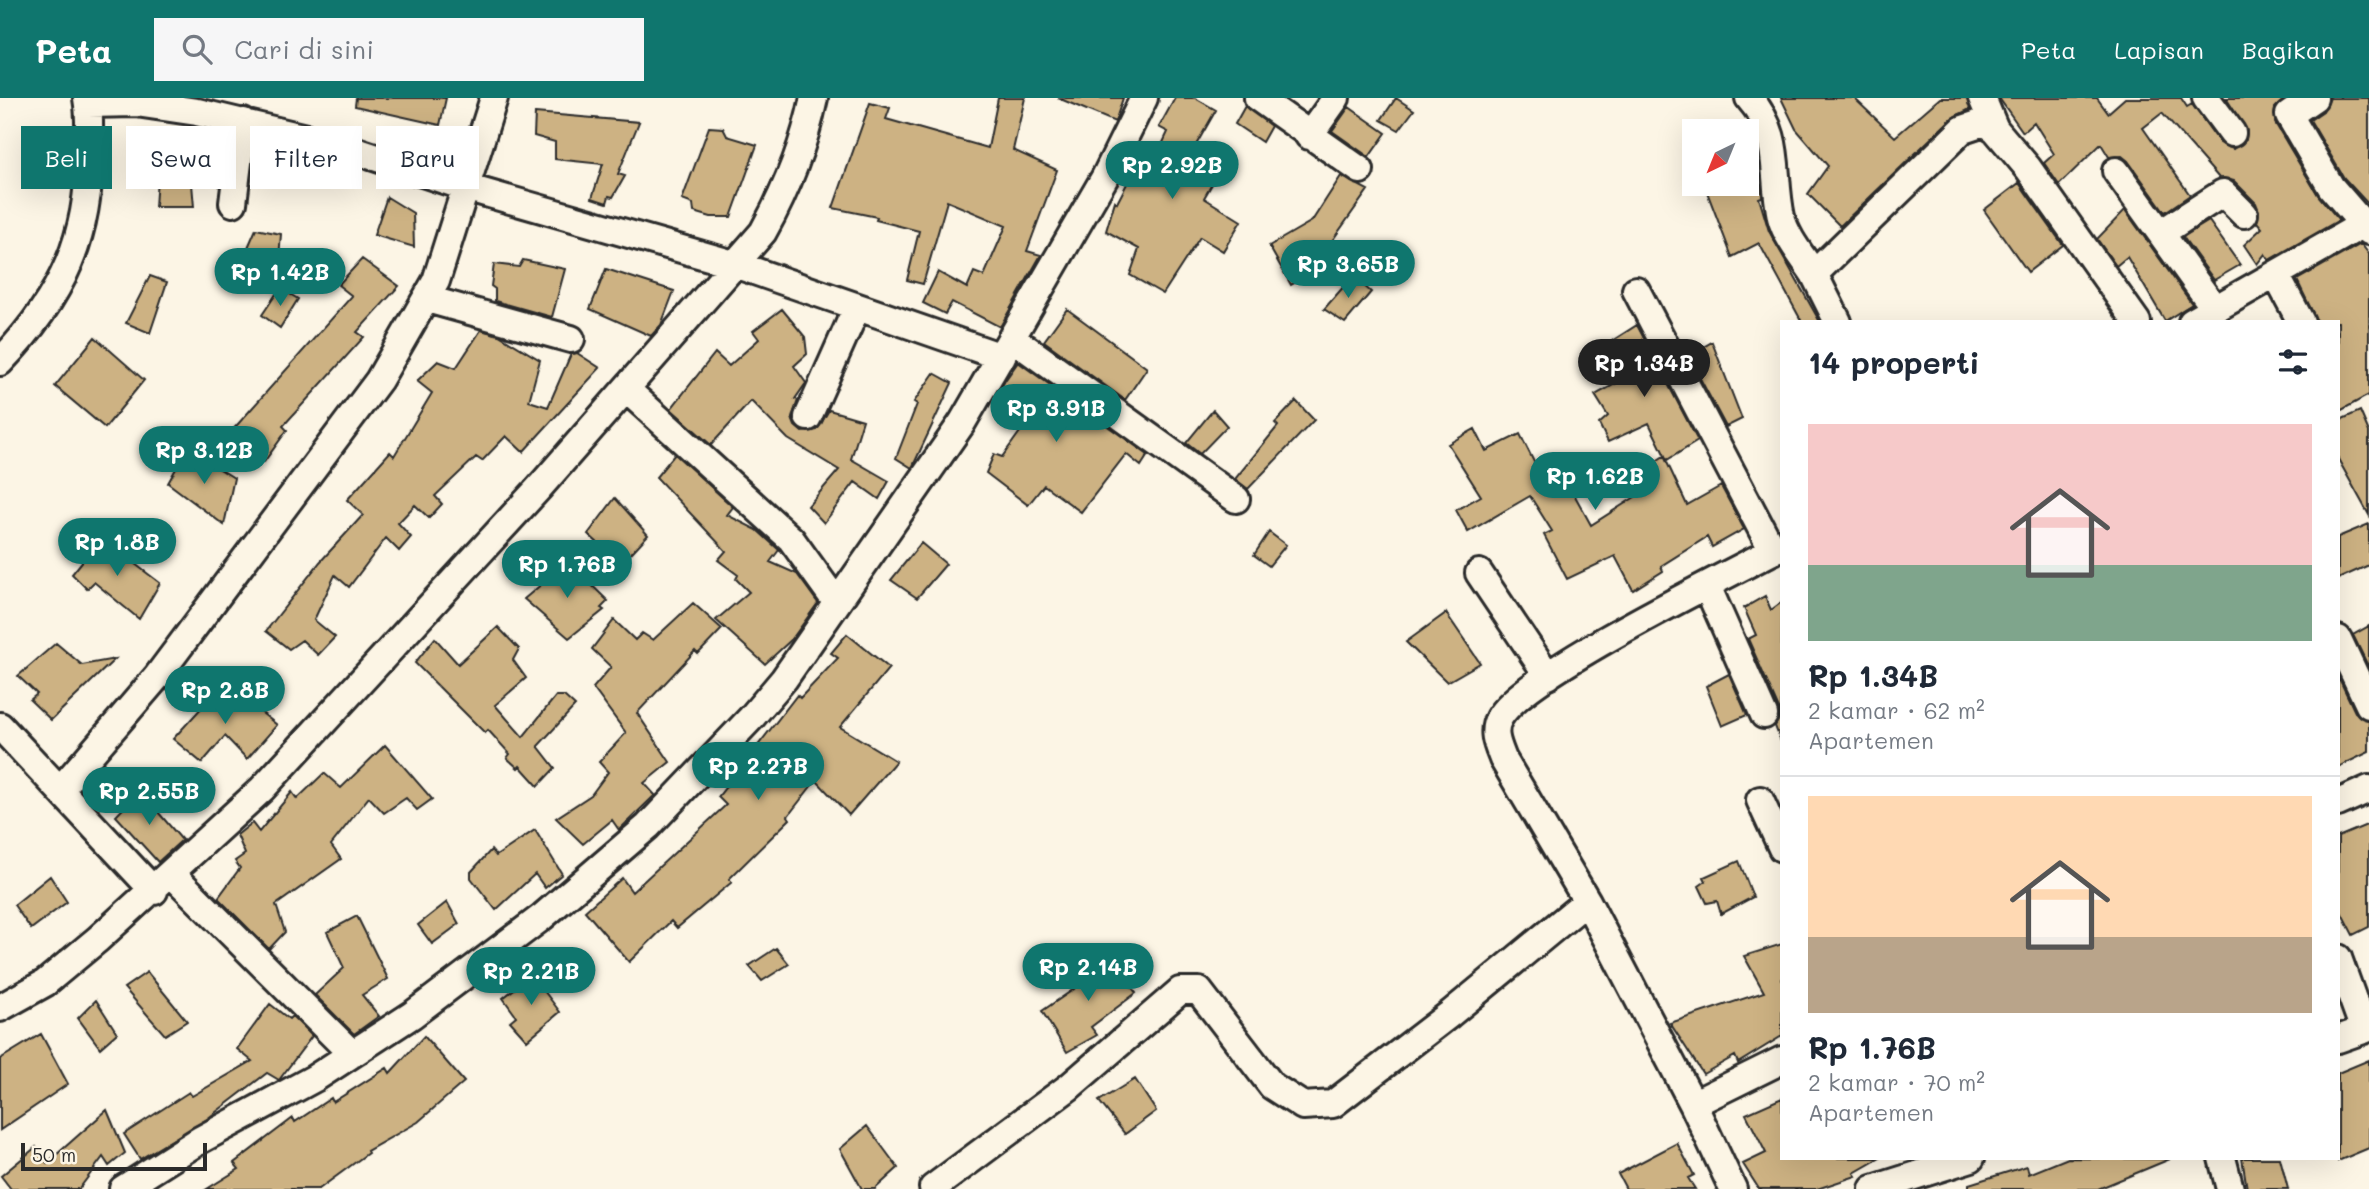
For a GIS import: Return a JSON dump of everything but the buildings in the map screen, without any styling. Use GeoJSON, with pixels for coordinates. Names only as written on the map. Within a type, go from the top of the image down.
{"type":"FeatureCollection","features":[{"type":"Feature","properties":{"kind":"street"},"geometry":{"type":"LineString","coordinates":[[479,144],[494,98]]}},
{"type":"Feature","properties":{"kind":"street"},"geometry":{"type":"LineString","coordinates":[[0,1008],[45,983],[163,883],[262,789],[737,265],[763,232],[783,197],[799,157],[814,98]]}},
{"type":"Feature","properties":{"kind":"street"},"geometry":{"type":"LineString","coordinates":[[122,1189],[200,1140],[316,1078],[412,1015],[531,925],[648,826],[751,719],[784,679],[962,423],[1105,177],[1144,98]]}},
{"type":"Feature","properties":{"kind":"street"},"geometry":{"type":"LineString","coordinates":[[1258,98],[1360,170]]}},
{"type":"Feature","properties":{"kind":"street"},"geometry":{"type":"LineString","coordinates":[[1310,136],[1336,98]]}},
{"type":"Feature","properties":{"kind":"street"},"geometry":{"type":"LineString","coordinates":[[1749,98],[1765,116],[1772,130],[1782,219],[1837,320]]}},
{"type":"Feature","properties":{"kind":"street"},"geometry":{"type":"LineString","coordinates":[[1982,98],[1995,129]]}},
{"type":"Feature","properties":{"kind":"street"},"geometry":{"type":"LineString","coordinates":[[2206,98],[2232,133]]}},
{"type":"Feature","properties":{"kind":"street"},"geometry":{"type":"LineString","coordinates":[[2196,320],[2368,225],[2331,187],[2289,115],[2314,98]]}},
{"type":"Feature","properties":{"kind":"street"},"geometry":{"type":"LineString","coordinates":[[0,362],[45,309],[64,278],[78,241],[90,176],[88,101],[136,103],[243,121],[376,158]]}},
{"type":"Feature","properties":{"kind":"street"},"geometry":{"type":"LineString","coordinates":[[233,203],[243,121]]}},
{"type":"Feature","properties":{"kind":"street"},"geometry":{"type":"LineString","coordinates":[[1814,274],[1963,129],[1984,122],[1995,129],[2028,168],[2136,320]]}},
{"type":"Feature","properties":{"kind":"street"},"geometry":{"type":"LineString","coordinates":[[2116,171],[2215,309]]}},
{"type":"Feature","properties":{"kind":"street"},"geometry":{"type":"LineString","coordinates":[[60,790],[156,678],[379,380],[436,281],[464,189]]}},
{"type":"Feature","properties":{"kind":"street"},"geometry":{"type":"LineString","coordinates":[[472,189],[737,265],[857,307],[1007,348],[1236,499]]}},
{"type":"Feature","properties":{"kind":"street"},"geometry":{"type":"LineString","coordinates":[[2161,233],[2223,193],[2244,214]]}},
{"type":"Feature","properties":{"kind":"street"},"geometry":{"type":"LineString","coordinates":[[2276,275],[2300,320]]}},
{"type":"Feature","properties":{"kind":"street"},"geometry":{"type":"LineString","coordinates":[[1636,290],[1777,548],[1548,676],[1512,702],[1498,719],[1496,741],[1540,823],[1587,901],[1693,1104],[1733,1189]]}},
{"type":"Feature","properties":{"kind":"street"},"geometry":{"type":"LineString","coordinates":[[426,299],[571,339]]}},
{"type":"Feature","properties":{"kind":"street"},"geometry":{"type":"LineString","coordinates":[[808,417],[857,307]]}},
{"type":"Feature","properties":{"kind":"street"},"geometry":{"type":"LineString","coordinates":[[626,389],[791,539],[837,603]]}},
{"type":"Feature","properties":{"kind":"street"},"geometry":{"type":"LineString","coordinates":[[1479,573],[1548,676]]}},
{"type":"Feature","properties":{"kind":"street"},"geometry":{"type":"LineString","coordinates":[[1707,586],[1764,715]]}},
{"type":"Feature","properties":{"kind":"street"},"geometry":{"type":"LineString","coordinates":[[2340,643],[2369,705]]}},
{"type":"Feature","properties":{"kind":"street"},"geometry":{"type":"LineString","coordinates":[[0,726],[60,790],[352,1054]]}},
{"type":"Feature","properties":{"kind":"street"},"geometry":{"type":"LineString","coordinates":[[2340,802],[2369,789]]}},
{"type":"Feature","properties":{"kind":"street"},"geometry":{"type":"LineString","coordinates":[[1760,800],[1780,844]]}},
{"type":"Feature","properties":{"kind":"street"},"geometry":{"type":"LineString","coordinates":[[933,1188],[1069,1087],[1181,991],[1199,991],[1272,1086],[1303,1106],[1333,1104],[1450,1014],[1587,901]]}},
{"type":"Feature","properties":{"kind":"street"},"geometry":{"type":"LineString","coordinates":[[2340,963],[2367,1029],[2340,1038]]}},
{"type":"Feature","properties":{"kind":"street"},"geometry":{"type":"LineString","coordinates":[[1693,1104],[1780,1061]]}},
{"type":"Feature","properties":{"kind":"street"},"geometry":{"type":"LineString","coordinates":[[1873,1189],[1965,1160]]}},
{"type":"Feature","properties":{"kind":"street"},"geometry":{"type":"LineString","coordinates":[[2223,1160],[2230,1189]]}}]}
